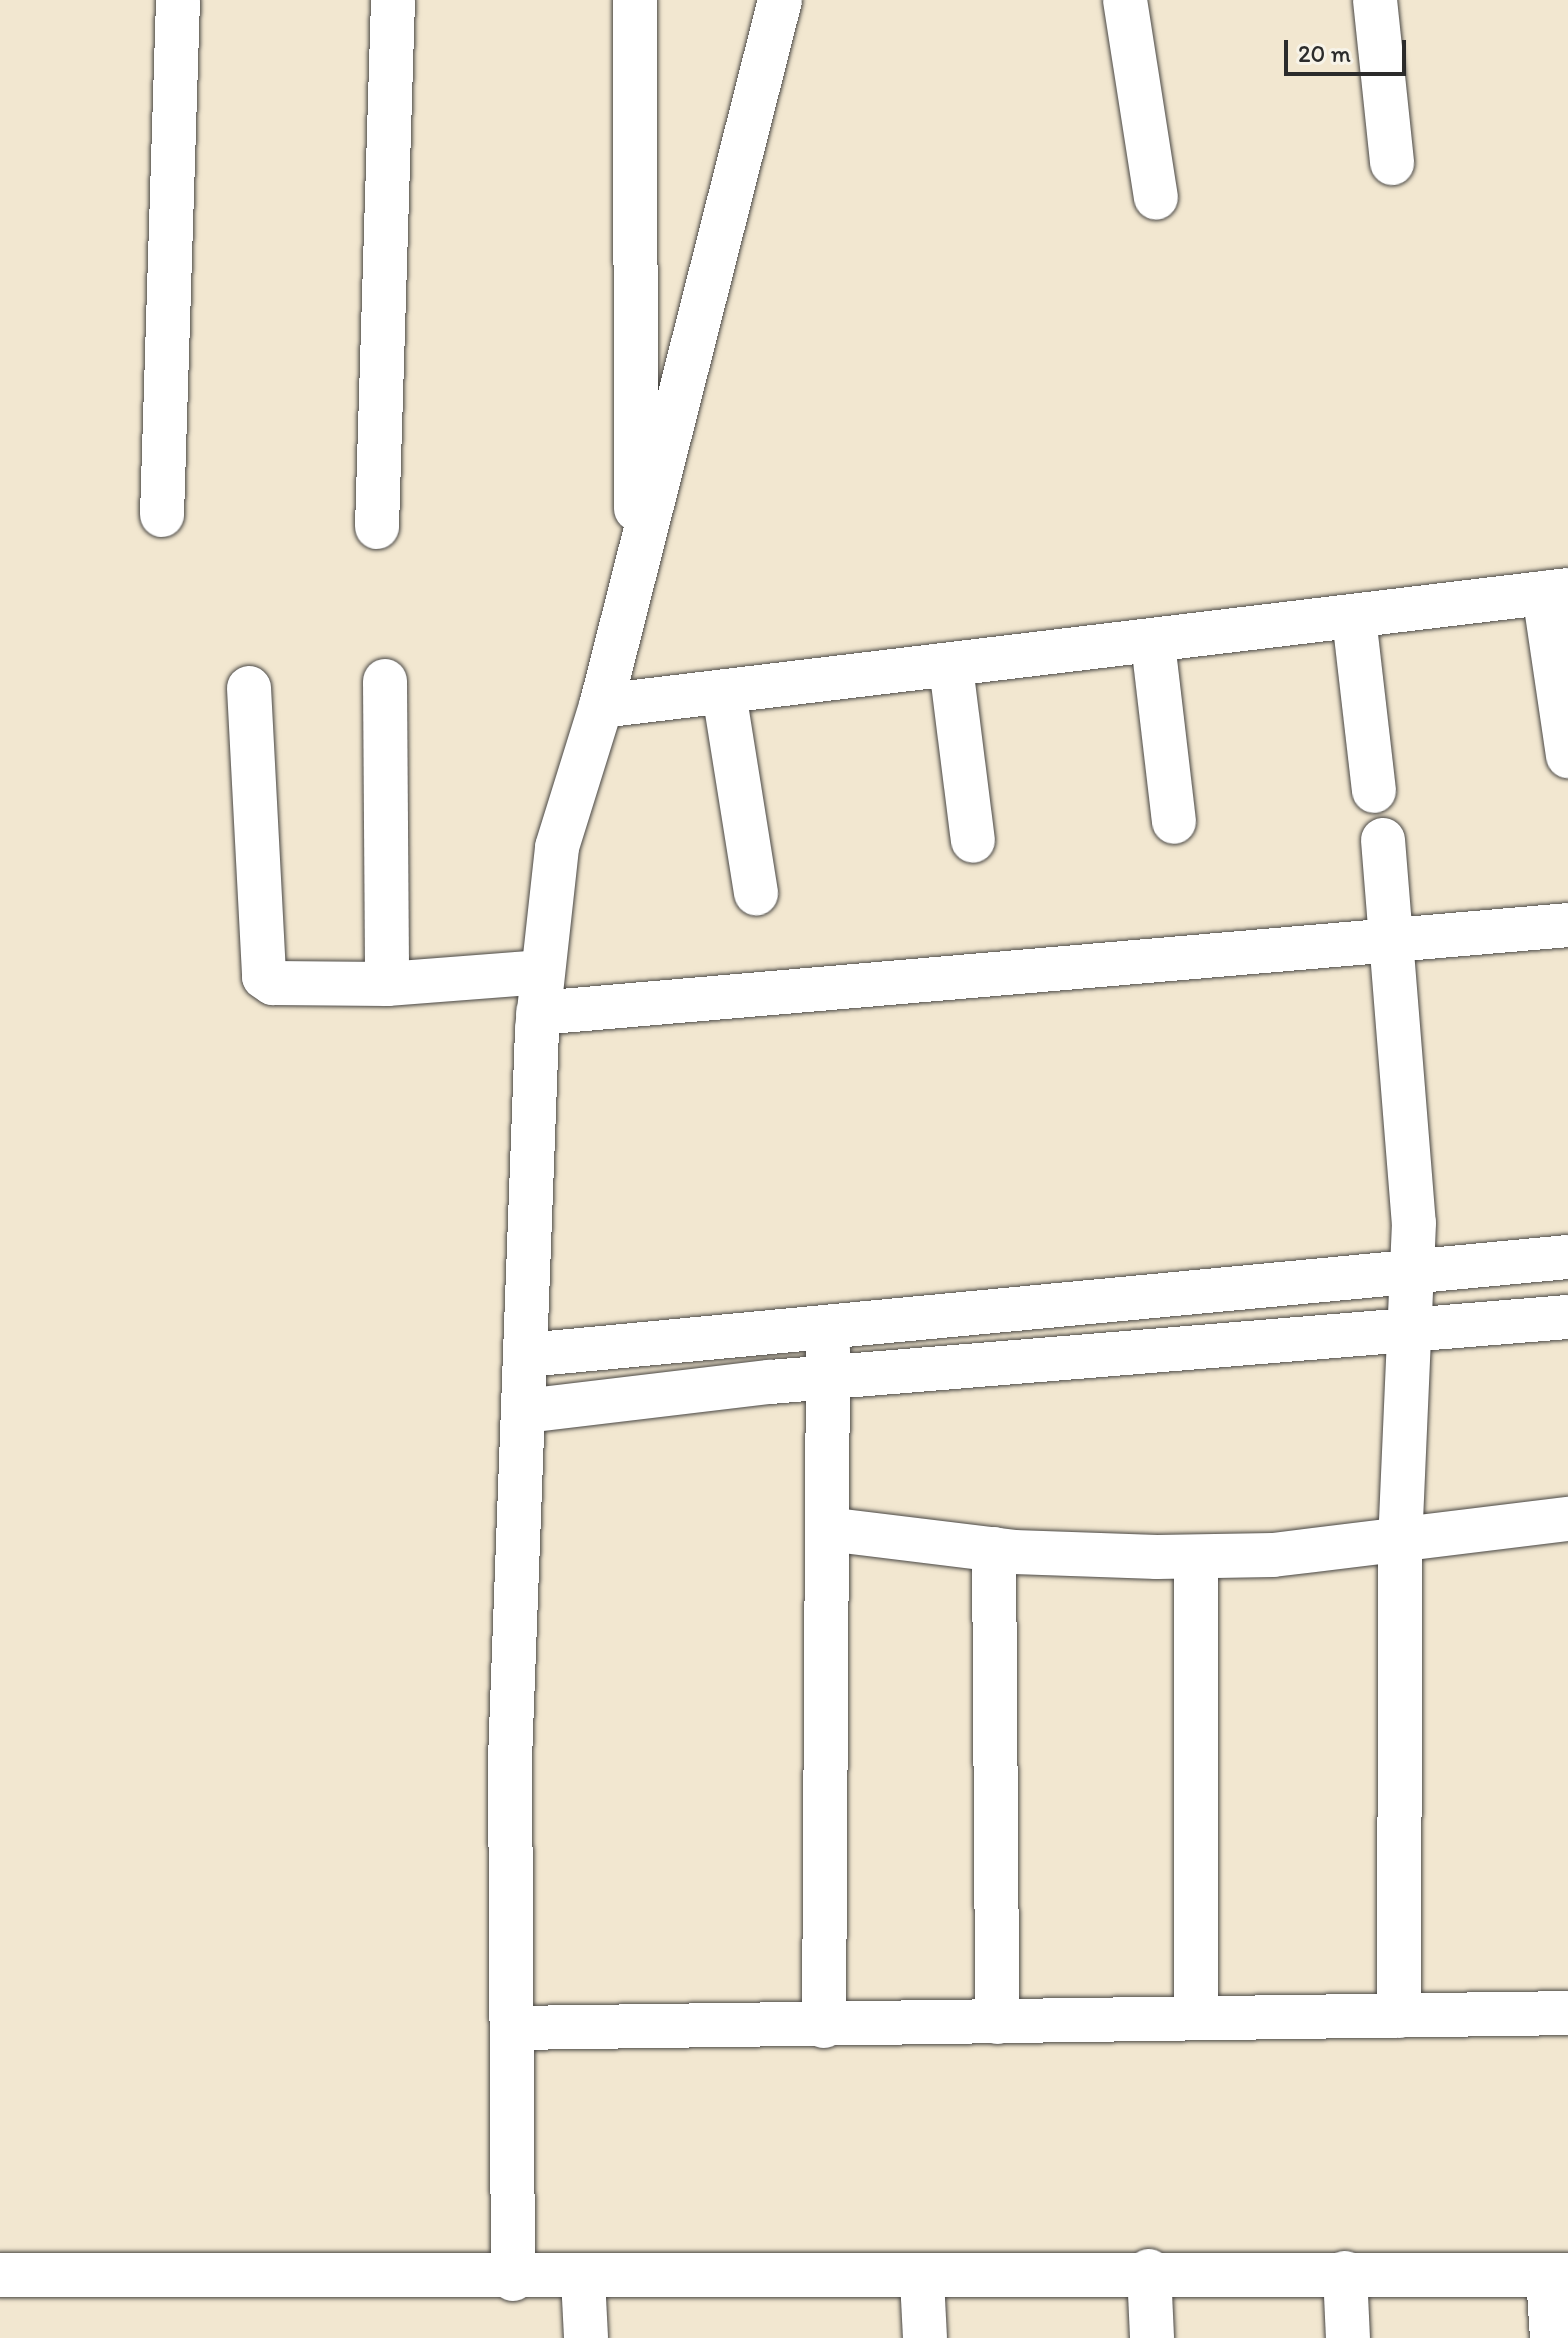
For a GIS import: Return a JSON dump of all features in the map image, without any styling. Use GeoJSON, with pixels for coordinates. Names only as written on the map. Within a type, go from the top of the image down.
{"type":"FeatureCollection","features":[{"type":"Feature","properties":{"kind":"street"},"geometry":{"type":"LineString","coordinates":[[162,515],[178,0]]}},
{"type":"Feature","properties":{"kind":"street"},"geometry":{"type":"LineString","coordinates":[[377,527],[393,0]]}},
{"type":"Feature","properties":{"kind":"street"},"geometry":{"type":"LineString","coordinates":[[635,0],[636,563]]}},
{"type":"Feature","properties":{"kind":"street"},"geometry":{"type":"LineString","coordinates":[[513,2279],[510,1759],[541,992],[557,847],[601,706],[780,0]]}},
{"type":"Feature","properties":{"kind":"street"},"geometry":{"type":"LineString","coordinates":[[1125,0],[1156,198]]}},
{"type":"Feature","properties":{"kind":"street"},"geometry":{"type":"LineString","coordinates":[[1375,0],[1392,163]]}},
{"type":"Feature","properties":{"kind":"street"},"geometry":{"type":"LineString","coordinates":[[601,706],[1153,643],[1556,592],[1568,756]]}},
{"type":"Feature","properties":{"kind":"street"},"geometry":{"type":"LineString","coordinates":[[1354,618],[1374,791]]}},
{"type":"Feature","properties":{"kind":"street"},"geometry":{"type":"LineString","coordinates":[[1153,643],[1174,822]]}},
{"type":"Feature","properties":{"kind":"street"},"geometry":{"type":"LineString","coordinates":[[951,667],[973,841]]}},
{"type":"Feature","properties":{"kind":"street"},"geometry":{"type":"LineString","coordinates":[[385,681],[387,984]]}},
{"type":"Feature","properties":{"kind":"street"},"geometry":{"type":"LineString","coordinates":[[249,688],[264,977],[273,983],[387,984],[541,992],[1394,939],[1568,925]]}},
{"type":"Feature","properties":{"kind":"street"},"geometry":{"type":"LineString","coordinates":[[724,693],[756,893]]}},
{"type":"Feature","properties":{"kind":"street"},"geometry":{"type":"LineString","coordinates":[[1383,840],[1394,939],[1411,1269],[1400,1542],[1399,2016]]}},
{"type":"Feature","properties":{"kind":"street"},"geometry":{"type":"LineString","coordinates":[[527,1355],[1411,1269],[1568,1257]]}},
{"type":"Feature","properties":{"kind":"street"},"geometry":{"type":"LineString","coordinates":[[525,1411],[830,1377],[1568,1317]]}},
{"type":"Feature","properties":{"kind":"street"},"geometry":{"type":"LineString","coordinates":[[824,2026],[830,1377],[827,1326]]}},
{"type":"Feature","properties":{"kind":"street"},"geometry":{"type":"LineString","coordinates":[[827,1529],[994,1549],[1196,1557],[1400,1542],[1568,1519]]}},
{"type":"Feature","properties":{"kind":"street"},"geometry":{"type":"LineString","coordinates":[[994,1549],[997,2022]]}},
{"type":"Feature","properties":{"kind":"street"},"geometry":{"type":"LineString","coordinates":[[1196,1557],[1196,2018]]}},
{"type":"Feature","properties":{"kind":"street"},"geometry":{"type":"LineString","coordinates":[[513,2028],[824,2026],[1568,2013]]}},
{"type":"Feature","properties":{"kind":"street"},"geometry":{"type":"LineString","coordinates":[[0,2275],[513,2279],[922,2279],[1149,2271],[1558,2275],[1552,2338]]}},
{"type":"Feature","properties":{"kind":"street"},"geometry":{"type":"LineString","coordinates":[[1149,2271],[1152,2338]]}},
{"type":"Feature","properties":{"kind":"street"},"geometry":{"type":"LineString","coordinates":[[1345,2273],[1348,2338]]}},
{"type":"Feature","properties":{"kind":"street"},"geometry":{"type":"LineString","coordinates":[[583,2278],[586,2338]]}},
{"type":"Feature","properties":{"kind":"street"},"geometry":{"type":"LineString","coordinates":[[922,2279],[925,2338]]}}]}
